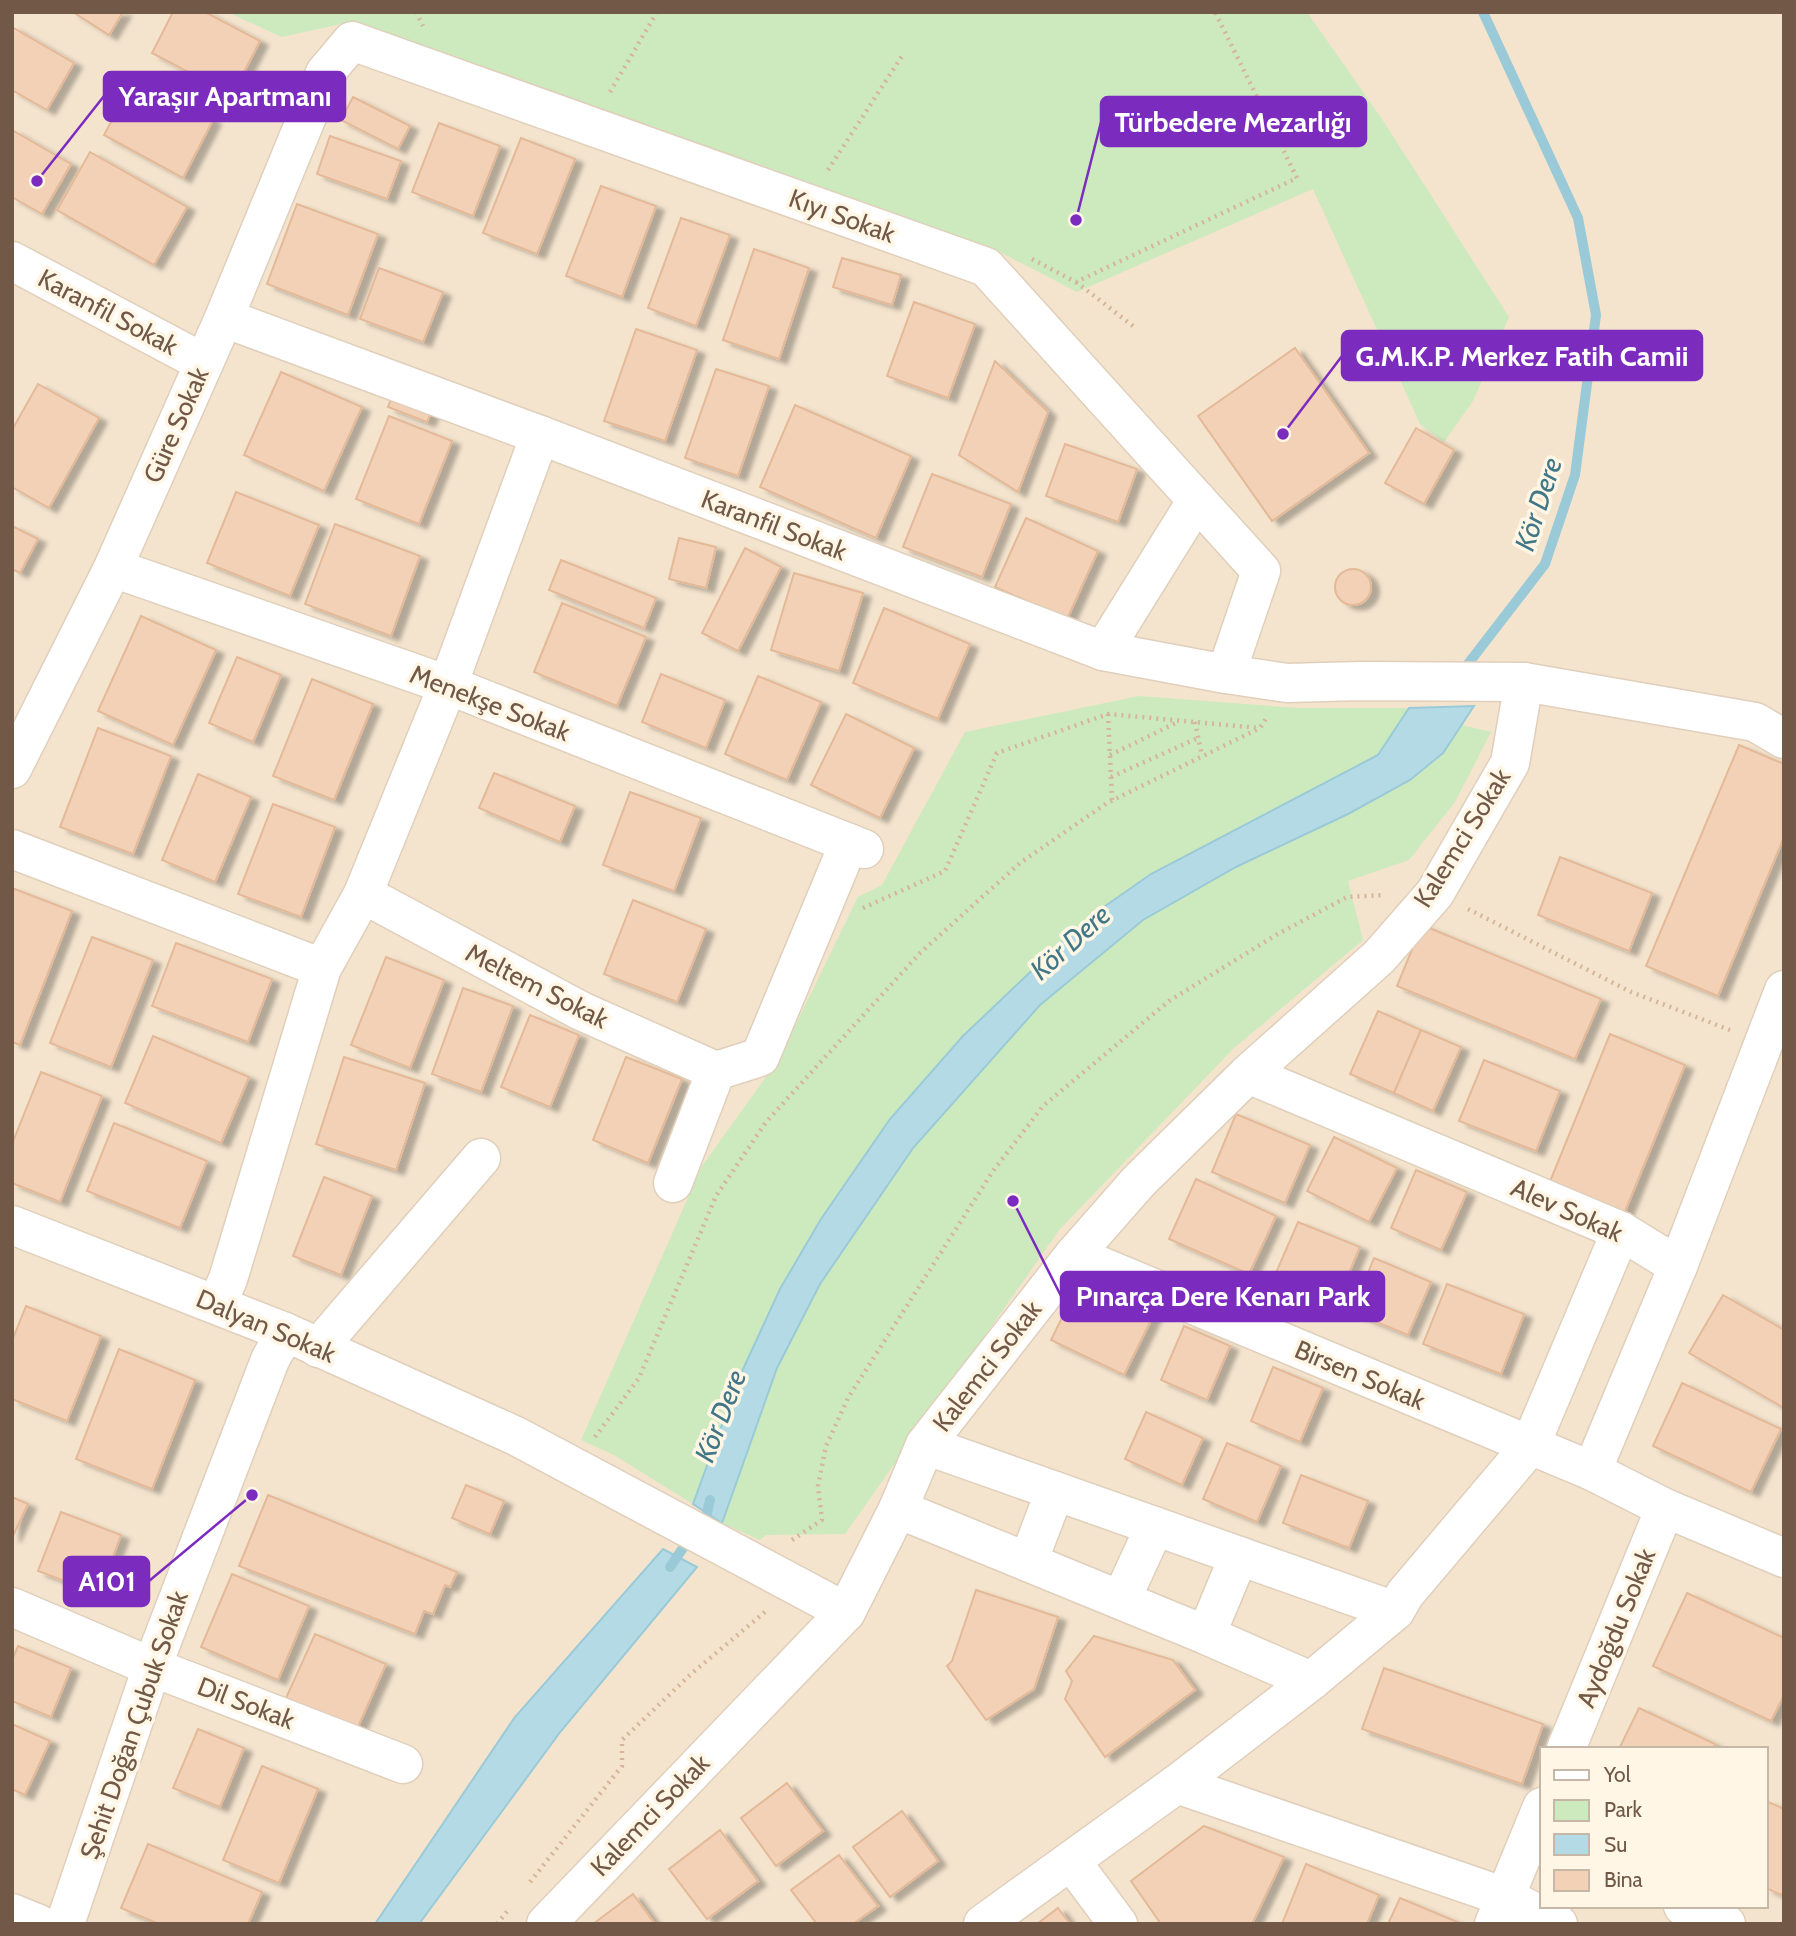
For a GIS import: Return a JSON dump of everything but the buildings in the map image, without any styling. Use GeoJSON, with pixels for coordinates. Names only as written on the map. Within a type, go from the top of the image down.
{"type":"FeatureCollection","features":[{"type":"Feature","properties":{"kind":"street","name":"Kıyı Sokak"},"geometry":{"type":"LineString","coordinates":[[325,74],[352,41],[985,267],[1261,571],[1226,674]]}},
{"type":"Feature","properties":{"kind":"street","name":"Güre Sokak"},"geometry":{"type":"LineString","coordinates":[[12,769],[113,568],[224,318],[325,74]]}},
{"type":"Feature","properties":{"kind":"street","name":"Karanfil Sokak"},"geometry":{"type":"LineString","coordinates":[[12,261],[204,363]]}},
{"type":"Feature","properties":{"kind":"street","name":"Karanfil Sokak"},"geometry":{"type":"LineString","coordinates":[[224,318],[540,435],[1103,652],[1287,683],[1524,682],[1755,722],[1784,739]]}},
{"type":"Feature","properties":{"kind":"street"},"geometry":{"type":"LineString","coordinates":[[217,1304],[228,1279],[322,968],[363,894],[448,685],[540,435]]}},
{"type":"Feature","properties":{"kind":"street"},"geometry":{"type":"LineString","coordinates":[[1103,652],[1197,500]]}},
{"type":"Feature","properties":{"kind":"street","name":"Menekşe Sokak"},"geometry":{"type":"LineString","coordinates":[[113,568],[448,685],[856,846],[760,1057],[716,1071]]}},
{"type":"Feature","properties":{"kind":"street","name":"Kalemci Sokak"},"geometry":{"type":"LineString","coordinates":[[546,1924],[846,1612],[898,1509],[925,1445],[1074,1255],[1139,1181],[1248,1074],[1378,957],[1435,892],[1510,763],[1524,682]]}},
{"type":"Feature","properties":{"kind":"street"},"geometry":{"type":"LineString","coordinates":[[12,849],[322,968]]}},
{"type":"Feature","properties":{"kind":"street","name":"Meltem Sokak"},"geometry":{"type":"LineString","coordinates":[[363,894],[581,1011],[716,1071]]}},
{"type":"Feature","properties":{"kind":"street"},"geometry":{"type":"LineString","coordinates":[[1592,1471],[1678,1266],[1784,990]]}},
{"type":"Feature","properties":{"kind":"street"},"geometry":{"type":"LineString","coordinates":[[673,1183],[716,1071]]}},
{"type":"Feature","properties":{"kind":"street","name":"Alev Sokak"},"geometry":{"type":"LineString","coordinates":[[1248,1074],[1621,1231],[1678,1266]]}},
{"type":"Feature","properties":{"kind":"street","name":"Şehit Doğan Çubuk Sokak"},"geometry":{"type":"LineString","coordinates":[[65,1924],[152,1667],[270,1360],[302,1340],[481,1158]]}},
{"type":"Feature","properties":{"kind":"street","name":"Dalyan Sokak"},"geometry":{"type":"LineString","coordinates":[[12,1225],[217,1304],[516,1436],[778,1592],[846,1612]]}},
{"type":"Feature","properties":{"kind":"street"},"geometry":{"type":"LineString","coordinates":[[983,1924],[1177,1784],[1311,1681],[1395,1611],[1405,1594],[1530,1446],[1621,1231]]}},
{"type":"Feature","properties":{"kind":"street","name":"Birsen Sokak"},"geometry":{"type":"LineString","coordinates":[[1074,1255],[1592,1471],[1665,1508],[1784,1558]]}},
{"type":"Feature","properties":{"kind":"street"},"geometry":{"type":"LineString","coordinates":[[925,1445],[1395,1611]]}},
{"type":"Feature","properties":{"kind":"street"},"geometry":{"type":"LineString","coordinates":[[1028,1562],[1055,1491]]}},
{"type":"Feature","properties":{"kind":"street","name":"Aydoğdu Sokak"},"geometry":{"type":"LineString","coordinates":[[1567,1747],[1665,1508]]}},
{"type":"Feature","properties":{"kind":"street"},"geometry":{"type":"LineString","coordinates":[[898,1509],[1311,1681]]}},
{"type":"Feature","properties":{"kind":"street"},"geometry":{"type":"LineString","coordinates":[[1121,1600],[1155,1526]]}},
{"type":"Feature","properties":{"kind":"street"},"geometry":{"type":"LineString","coordinates":[[1206,1635],[1239,1556]]}},
{"type":"Feature","properties":{"kind":"street","name":"Dil Sokak"},"geometry":{"type":"LineString","coordinates":[[12,1607],[152,1667],[403,1764]]}},
{"type":"Feature","properties":{"kind":"street"},"geometry":{"type":"LineString","coordinates":[[1177,1784],[1500,1910],[1558,1924]]}},
{"type":"Feature","properties":{"kind":"street"},"geometry":{"type":"LineString","coordinates":[[1500,1910],[1535,1846],[1540,1818]]}},
{"type":"Feature","properties":{"kind":"street"},"geometry":{"type":"LineString","coordinates":[[1071,1861],[1118,1924]]}},
{"type":"Feature","properties":{"kind":"street"},"geometry":{"type":"LineString","coordinates":[[1688,1908],[1726,1924]]}},
{"type":"Feature","properties":{"kind":"street"},"geometry":{"type":"LineString","coordinates":[[12,1913],[38,1924]]}},
{"type":"Feature","properties":{"kind":"path"},"geometry":{"type":"LineString","coordinates":[[606,99],[657,12]]}},
{"type":"Feature","properties":{"kind":"path"},"geometry":{"type":"LineString","coordinates":[[1076,282],[1297,178],[1215,12]]}},
{"type":"Feature","properties":{"kind":"path"},"geometry":{"type":"LineString","coordinates":[[823,176],[902,56]]}},
{"type":"Feature","properties":{"kind":"path"},"geometry":{"type":"LineString","coordinates":[[1029,257],[1087,288],[1137,329]]}},
{"type":"Feature","properties":{"kind":"path"},"geometry":{"type":"LineString","coordinates":[[592,1441],[639,1378],[716,1195],[766,1122],[920,953],[1020,863],[1112,800],[1260,728],[1287,683]]}},
{"type":"Feature","properties":{"kind":"path"},"geometry":{"type":"LineString","coordinates":[[853,913],[945,871],[997,753],[1108,714],[1260,728]]}},
{"type":"Feature","properties":{"kind":"path"},"geometry":{"type":"LineString","coordinates":[[1108,714],[1112,800]]}},
{"type":"Feature","properties":{"kind":"path"},"geometry":{"type":"LineString","coordinates":[[1110,755],[1181,720]]}},
{"type":"Feature","properties":{"kind":"path"},"geometry":{"type":"LineString","coordinates":[[1195,722],[1202,756]]}},
{"type":"Feature","properties":{"kind":"path"},"geometry":{"type":"LineString","coordinates":[[1111,777],[1198,738]]}},
{"type":"Feature","properties":{"kind":"path"},"geometry":{"type":"LineString","coordinates":[[791,1540],[822,1520],[818,1486],[826,1446],[848,1398],[993,1171],[1043,1107],[1169,1001],[1276,935],[1346,897],[1435,892],[1631,992],[1763,1044]]}},
{"type":"Feature","properties":{"kind":"path"},"geometry":{"type":"LineString","coordinates":[[522,1892],[622,1766],[622,1740],[778,1592]]}},
{"type":"Feature","properties":{"kind":"path"},"geometry":{"type":"LineString","coordinates":[[497,1924],[514,1903]]}},
{"type":"Feature","properties":{"kind":"shaded area"},"geometry":{"type":"Polygon","coordinates":[[[12,12],[1784,12],[1784,1924],[12,1924],[12,12]]]}},
{"type":"Feature","properties":{"kind":"green space"},"geometry":{"type":"Polygon","coordinates":[[[227,12],[1307,12],[1382,119],[1509,317],[1473,401],[1444,442],[1420,424],[1313,189],[1077,292],[998,251],[350,22],[282,37],[227,12]]]}},
{"type":"Feature","properties":{"kind":"green space"},"geometry":{"type":"Polygon","coordinates":[[[1139,696],[1298,708],[1409,708],[1378,755],[1151,874],[1101,909],[1064,940],[739,1378],[693,1504],[614,1455],[581,1440],[702,1166],[779,1059],[858,897],[882,885],[965,732],[1139,696]]]}},
{"type":"Feature","properties":{"kind":"green space"},"geometry":{"type":"Polygon","coordinates":[[[1462,725],[1491,732],[1455,802],[1409,860],[1348,881],[1363,940],[1234,1048],[1060,1229],[845,1534],[766,1535],[760,1540],[722,1523],[777,1368],[820,1284],[913,1148],[1040,1005],[1143,920],[1236,867],[1348,814],[1443,753],[1462,725]]]}},
{"type":"Feature","properties":{"kind":"water"},"geometry":{"type":"Polygon","coordinates":[[[1474,706],[1443,753],[1410,780],[1348,814],[1236,867],[1143,920],[1040,1005],[913,1148],[820,1284],[777,1368],[722,1523],[693,1504],[739,1378],[780,1289],[821,1219],[890,1119],[963,1036],[1064,940],[1101,909],[1151,874],[1378,755],[1409,708],[1474,706]]]}},
{"type":"Feature","properties":{"kind":"water"},"geometry":{"type":"Polygon","coordinates":[[[663,1549],[697,1567],[561,1731],[419,1924],[375,1924],[515,1717],[663,1549]]]}},
{"type":"Feature","properties":{"kind":"waterway","name":"Kör Dere"},"geometry":{"type":"LineString","coordinates":[[1461,673],[1545,564],[1575,475],[1596,315],[1578,218],[1483,12]]}},
{"type":"Feature","properties":{"kind":"waterway","name":"Kör Dere"},"geometry":{"type":"LineString","coordinates":[[670,1567],[707,1513],[710,1500]]}},
{"type":"Feature","properties":{"kind":"place","name":"Yaraşır Apartmanı"},"geometry":{"type":"Point","coordinates":[37,181]}},
{"type":"Feature","properties":{"kind":"place","name":"Türbedere Mezarlığı"},"geometry":{"type":"Point","coordinates":[1076,220]}},
{"type":"Feature","properties":{"kind":"place","name":"G.M.K.P. Merkez Fatih Camii"},"geometry":{"type":"Point","coordinates":[1283,434]}},
{"type":"Feature","properties":{"kind":"place","name":"Pınarça Dere Kenarı Park"},"geometry":{"type":"Point","coordinates":[1013,1201]}},
{"type":"Feature","properties":{"kind":"place","name":"A101"},"geometry":{"type":"Point","coordinates":[252,1495]}}]}
